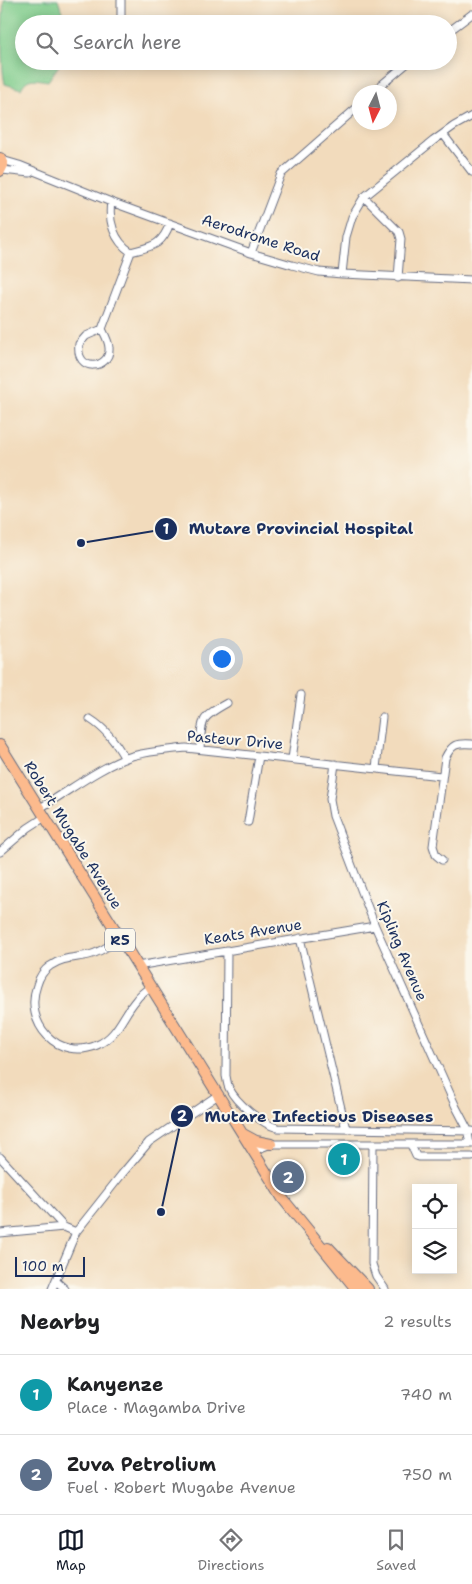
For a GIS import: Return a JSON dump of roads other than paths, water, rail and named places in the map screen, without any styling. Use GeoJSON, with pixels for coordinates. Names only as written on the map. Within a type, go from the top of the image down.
{"type":"FeatureCollection","features":[{"type":"Feature","properties":{"kind":"highway","name":"Robert Mugabe Avenue"},"geometry":{"type":"LineString","coordinates":[[0,745],[283,1199],[319,1241]]}},
{"type":"Feature","properties":{"kind":"highway"},"geometry":{"type":"LineString","coordinates":[[242,1133],[256,1141],[271,1144]]}},
{"type":"Feature","properties":{"kind":"highway","name":"R5"},"geometry":{"type":"LineString","coordinates":[[319,1241],[331,1260],[356,1289]]}},
{"type":"Feature","properties":{"kind":"highway","name":"R5"},"geometry":{"type":"LineString","coordinates":[[319,1241],[337,1255],[368,1289]]}},
{"type":"Feature","properties":{"kind":"street"},"geometry":{"type":"LineString","coordinates":[[120,15],[121,0]]}},
{"type":"Feature","properties":{"kind":"street"},"geometry":{"type":"LineString","coordinates":[[457,25],[472,14]]}},
{"type":"Feature","properties":{"kind":"street"},"geometry":{"type":"LineString","coordinates":[[381,85],[399,70]]}},
{"type":"Feature","properties":{"kind":"street"},"geometry":{"type":"LineString","coordinates":[[251,253],[281,174],[352,111]]}},
{"type":"Feature","properties":{"kind":"street"},"geometry":{"type":"LineString","coordinates":[[342,274],[346,237],[352,217],[364,197],[443,134],[472,116]]}},
{"type":"Feature","properties":{"kind":"street"},"geometry":{"type":"LineString","coordinates":[[443,134],[472,172]]}},
{"type":"Feature","properties":{"kind":"street","name":"Aerodrome Road"},"geometry":{"type":"LineString","coordinates":[[1,166],[50,177],[111,202],[251,253],[319,272],[398,278],[472,280]]}},
{"type":"Feature","properties":{"kind":"street"},"geometry":{"type":"LineString","coordinates":[[364,197],[399,232],[401,239],[398,278]]}},
{"type":"Feature","properties":{"kind":"street"},"geometry":{"type":"LineString","coordinates":[[111,202],[109,216],[114,231],[123,246],[131,252]]}},
{"type":"Feature","properties":{"kind":"street"},"geometry":{"type":"LineString","coordinates":[[131,252],[153,246],[161,241],[166,235],[170,223]]}},
{"type":"Feature","properties":{"kind":"street"},"geometry":{"type":"LineString","coordinates":[[102,329],[86,336],[79,344],[79,357],[83,362],[90,365],[98,365],[105,361],[109,354],[109,348],[102,329],[131,252]]}},
{"type":"Feature","properties":{"kind":"street"},"geometry":{"type":"LineString","coordinates":[[292,759],[301,695]]}},
{"type":"Feature","properties":{"kind":"street"},"geometry":{"type":"LineString","coordinates":[[200,749],[202,724],[207,714],[227,703]]}},
{"type":"Feature","properties":{"kind":"street"},"geometry":{"type":"LineString","coordinates":[[376,768],[382,717]]}},
{"type":"Feature","properties":{"kind":"street"},"geometry":{"type":"LineString","coordinates":[[90,719],[100,726],[116,743],[125,759]]}},
{"type":"Feature","properties":{"kind":"street"},"geometry":{"type":"LineString","coordinates":[[442,860],[436,855],[433,846],[444,758],[450,748],[458,743],[472,744]]}},
{"type":"Feature","properties":{"kind":"street","name":"Pasteur Drive"},"geometry":{"type":"LineString","coordinates":[[0,852],[42,813],[111,765],[125,759],[157,751],[186,748],[200,749],[441,776]]}},
{"type":"Feature","properties":{"kind":"street"},"geometry":{"type":"LineString","coordinates":[[248,822],[259,756]]}},
{"type":"Feature","properties":{"kind":"street","name":"Kipling Avenue"},"geometry":{"type":"LineString","coordinates":[[335,764],[330,799],[333,816],[375,926],[470,1131],[471,1144]]}},
{"type":"Feature","properties":{"kind":"street","name":"Keats Avenue"},"geometry":{"type":"LineString","coordinates":[[137,966],[375,926]]}},
{"type":"Feature","properties":{"kind":"street"},"geometry":{"type":"LineString","coordinates":[[119,938],[101,950],[89,955],[74,956],[49,966],[39,979],[33,996],[34,1013],[42,1031],[58,1044],[78,1050],[96,1046],[112,1037],[136,1000],[150,987]]}},
{"type":"Feature","properties":{"kind":"street"},"geometry":{"type":"LineString","coordinates":[[300,938],[346,1129]]}},
{"type":"Feature","properties":{"kind":"street"},"geometry":{"type":"LineString","coordinates":[[227,950],[226,1076],[228,1086],[235,1098],[268,1125],[278,1128],[470,1131]]}},
{"type":"Feature","properties":{"kind":"street"},"geometry":{"type":"LineString","coordinates":[[52,1289],[76,1232],[149,1142],[218,1095]]}},
{"type":"Feature","properties":{"kind":"street"},"geometry":{"type":"LineString","coordinates":[[253,1151],[271,1144],[471,1144]]}},
{"type":"Feature","properties":{"kind":"street"},"geometry":{"type":"LineString","coordinates":[[374,1144],[372,1264],[376,1276],[385,1289]]}},
{"type":"Feature","properties":{"kind":"street"},"geometry":{"type":"LineString","coordinates":[[411,1145],[415,1154],[419,1157],[472,1158]]}},
{"type":"Feature","properties":{"kind":"street"},"geometry":{"type":"LineString","coordinates":[[0,1157],[64,1227],[76,1232]]}},
{"type":"Feature","properties":{"kind":"street"},"geometry":{"type":"LineString","coordinates":[[0,1233],[64,1227]]}},
{"type":"Feature","properties":{"kind":"street"},"geometry":{"type":"LineString","coordinates":[[56,1281],[65,1289]]}},
{"type":"Feature","properties":{"kind":"place","name":"Mutare Provincial Hospital"},"geometry":{"type":"Point","coordinates":[81,543]}},
{"type":"Feature","properties":{"kind":"place","name":"Kanyenze"},"geometry":{"type":"Point","coordinates":[344,1159]}},
{"type":"Feature","properties":{"kind":"place","name":"Zuva Petrolium"},"geometry":{"type":"Point","coordinates":[288,1177]}},
{"type":"Feature","properties":{"kind":"place","name":"Mutare Infectious Diseases"},"geometry":{"type":"Point","coordinates":[161,1212]}}]}
